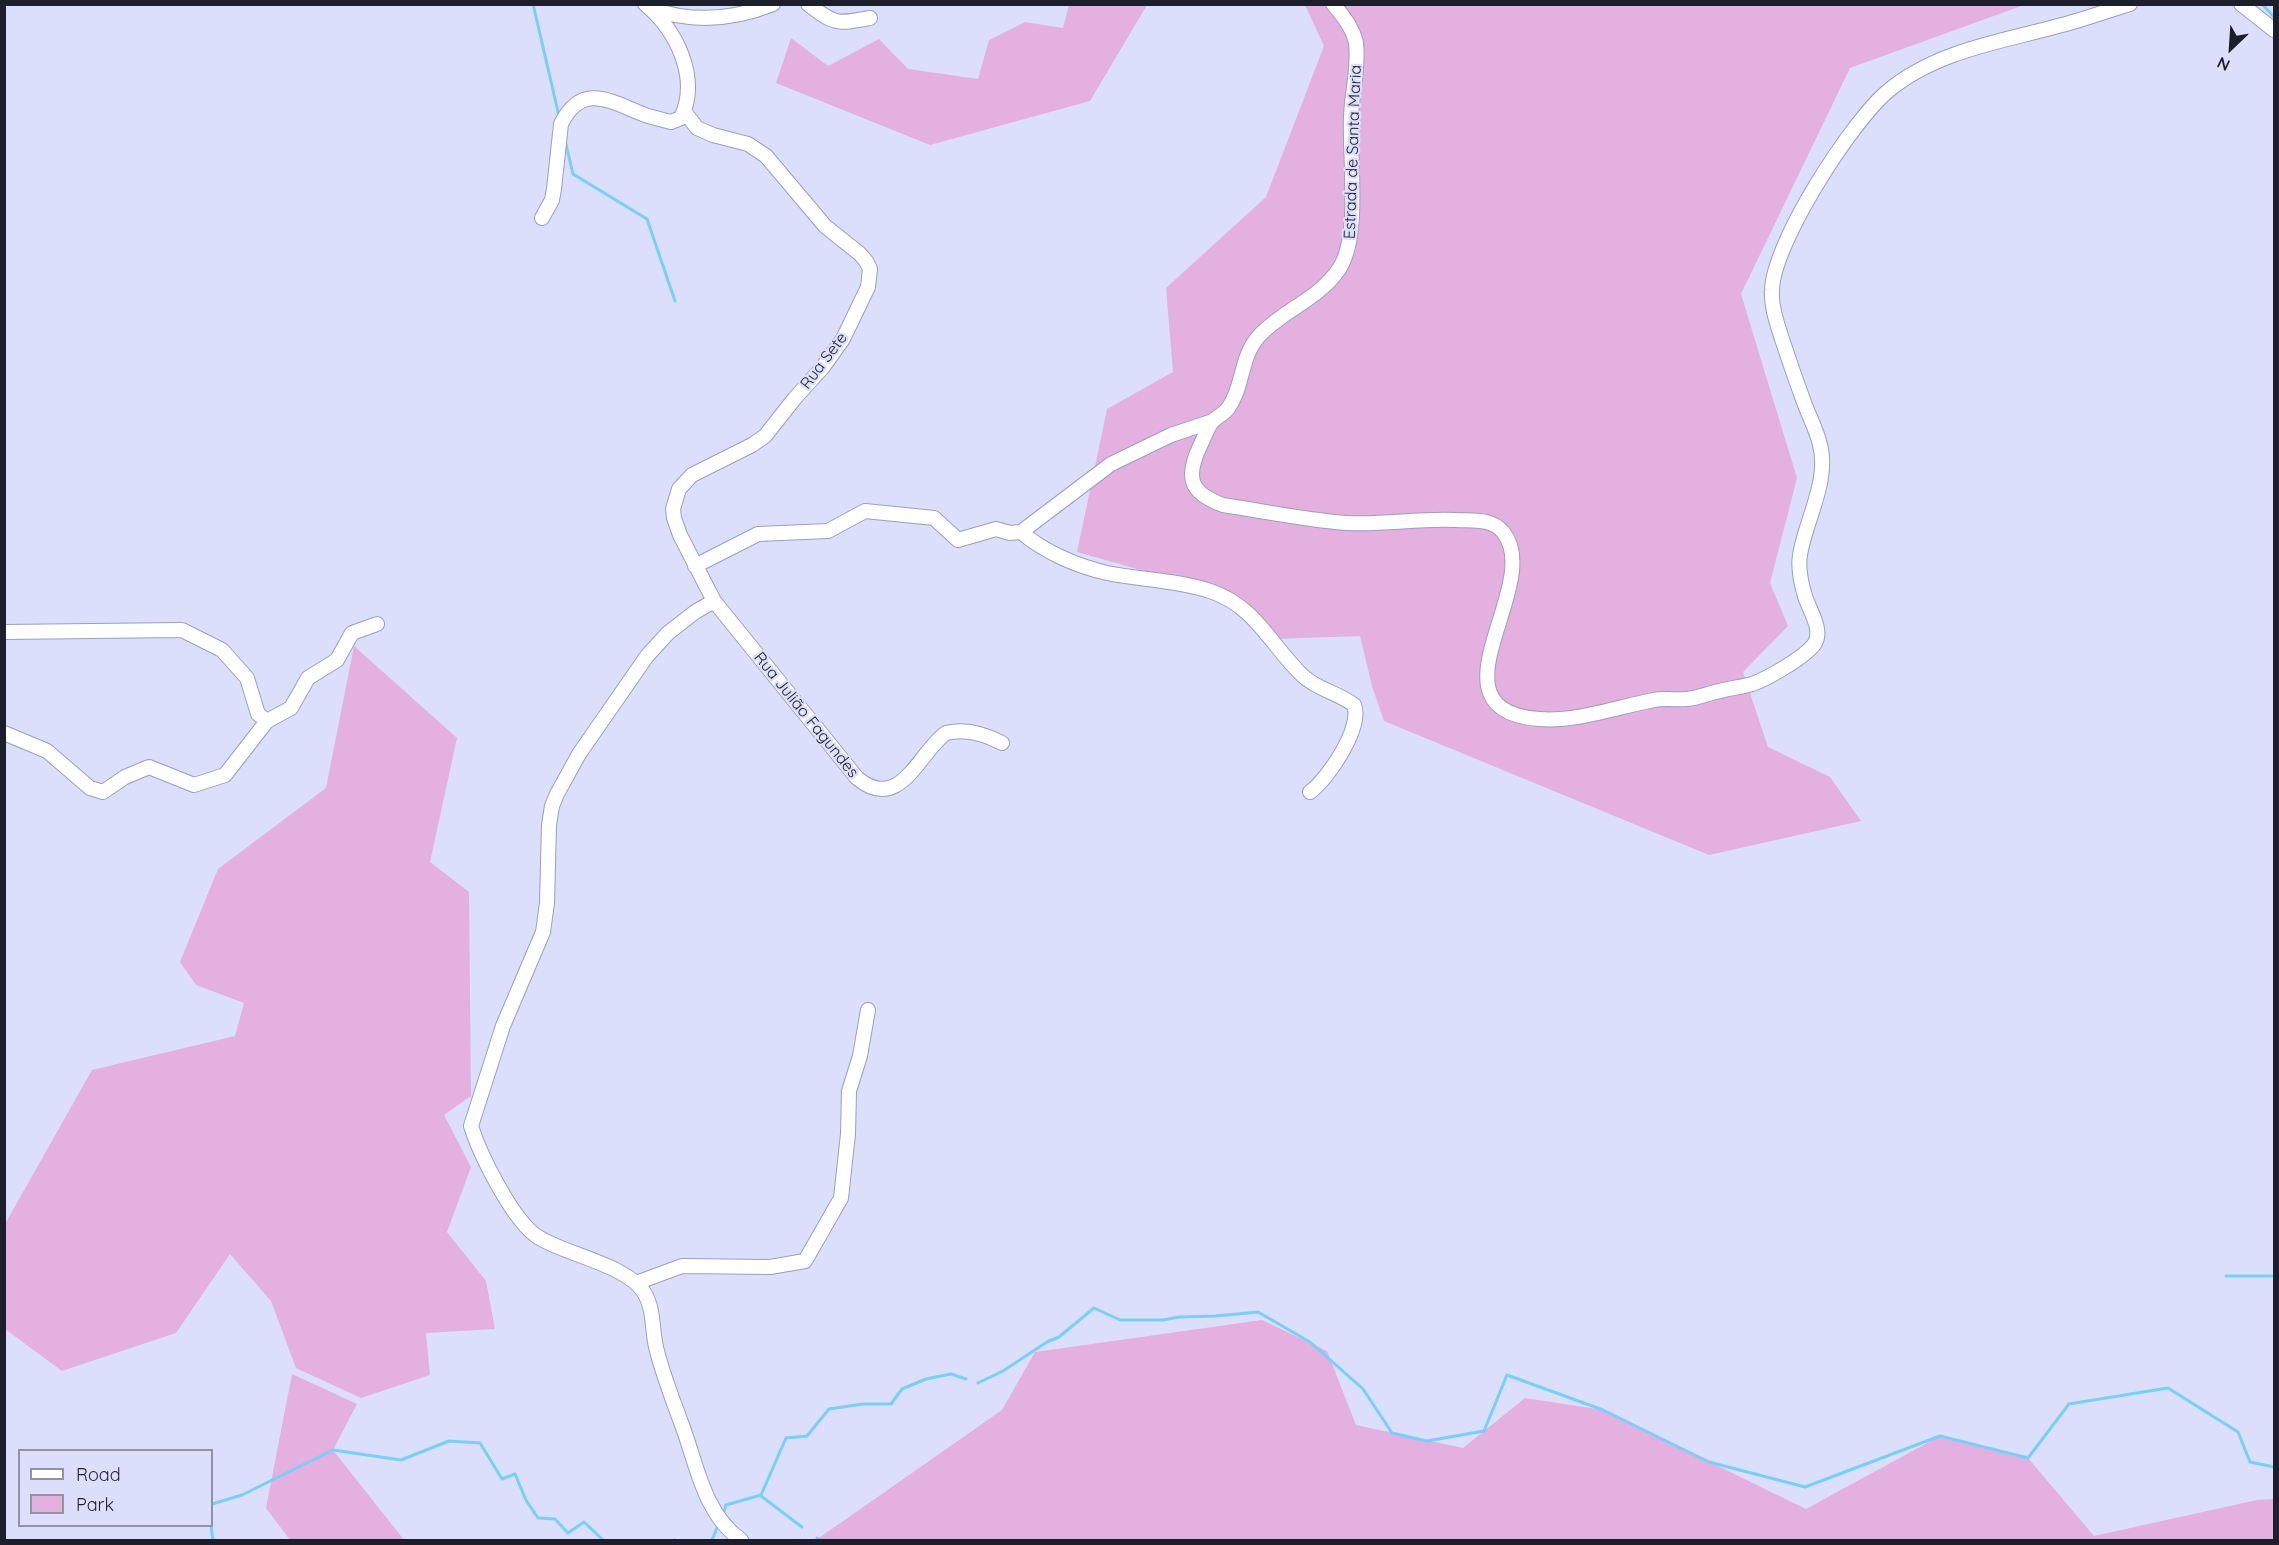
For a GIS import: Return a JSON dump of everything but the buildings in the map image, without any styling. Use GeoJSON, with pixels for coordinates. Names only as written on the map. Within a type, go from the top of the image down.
{"type":"FeatureCollection","features":[{"type":"Feature","properties":{"kind":"street"},"geometry":{"type":"LineString","coordinates":[[648,6],[682,17],[720,18],[747,13],[773,4]]}},
{"type":"Feature","properties":{"kind":"street"},"geometry":{"type":"LineString","coordinates":[[808,4],[825,17],[841,23],[870,18]]}},
{"type":"Feature","properties":{"kind":"street","name":"Estrada de Santa Maria"},"geometry":{"type":"LineString","coordinates":[[1333,4],[1350,26],[1355,42],[1356,62],[1351,114],[1352,217],[1349,248],[1340,269],[1327,284],[1311,298],[1286,314],[1252,344],[1229,408],[1213,421],[1191,469],[1193,481],[1197,490],[1207,499],[1223,506],[1347,523],[1393,523],[1441,519],[1488,522],[1504,533],[1512,548],[1513,568],[1486,670],[1487,684],[1496,702],[1502,708],[1532,718],[1554,719],[1595,713],[1663,698],[1688,699],[1758,681],[1808,652],[1818,636],[1818,631],[1803,592],[1799,566],[1800,552],[1811,520],[1822,470],[1821,444],[1793,374],[1774,315],[1772,289],[1776,266],[1794,224],[1830,163],[1866,112],[1892,88],[1922,69],[1956,53],[2061,26],[2130,4]]}},
{"type":"Feature","properties":{"kind":"street"},"geometry":{"type":"LineString","coordinates":[[2241,4],[2274,30]]}},
{"type":"Feature","properties":{"kind":"street"},"geometry":{"type":"LineString","coordinates":[[542,218],[552,200],[561,124],[578,102],[588,98],[608,99],[648,116],[671,122],[681,118],[687,97],[685,68],[679,46],[667,27],[648,6]]}},
{"type":"Feature","properties":{"kind":"street","name":"Rua Sete"},"geometry":{"type":"LineString","coordinates":[[684,111],[697,128],[713,135],[748,144],[766,156],[825,226],[860,254],[870,269],[868,287],[843,339],[772,429],[752,445],[692,476],[679,489],[675,498],[674,518],[695,567],[714,602]]}},
{"type":"Feature","properties":{"kind":"street"},"geometry":{"type":"LineString","coordinates":[[695,567],[758,534],[828,531],[865,511],[934,518],[958,540],[996,529],[1010,533],[1021,532],[1111,464],[1171,435],[1213,421]]}},
{"type":"Feature","properties":{"kind":"street"},"geometry":{"type":"LineString","coordinates":[[1021,532],[1038,546],[1107,573],[1211,591],[1252,616],[1303,676],[1321,689],[1354,705],[1355,723],[1348,738],[1325,778],[1310,792]]}},
{"type":"Feature","properties":{"kind":"street"},"geometry":{"type":"LineString","coordinates":[[714,602],[695,612],[668,633],[647,656],[579,754],[557,794],[552,806],[549,825],[547,903],[543,932],[503,1026],[472,1121],[475,1137],[485,1159],[524,1226],[539,1238],[598,1262],[636,1283],[645,1292],[650,1307],[657,1349],[694,1465],[720,1520],[741,1540]]}},
{"type":"Feature","properties":{"kind":"street","name":"Rua Julião Fagundes"},"geometry":{"type":"LineString","coordinates":[[714,602],[857,778],[867,786],[890,787],[902,782],[946,733],[966,731],[1002,743]]}},
{"type":"Feature","properties":{"kind":"street"},"geometry":{"type":"LineString","coordinates":[[4,733],[47,751],[90,788],[103,792],[125,777],[149,767],[194,785],[225,776],[267,721],[291,708],[308,678],[337,660],[352,633],[377,624]]}},
{"type":"Feature","properties":{"kind":"street"},"geometry":{"type":"LineString","coordinates":[[4,633],[182,630],[222,650],[247,678],[258,714],[267,721]]}},
{"type":"Feature","properties":{"kind":"street"},"geometry":{"type":"LineString","coordinates":[[636,1283],[682,1266],[770,1268],[805,1261],[841,1198],[848,1134],[849,1091],[860,1056],[868,1010]]}},
{"type":"Feature","properties":{"kind":"green space"},"geometry":{"type":"Polygon","coordinates":[[[1069,5],[1147,5],[1090,101],[930,145],[776,83],[791,38],[828,66],[879,39],[908,69],[978,79],[989,40],[1025,22],[1063,28],[1069,5]]]}},
{"type":"Feature","properties":{"kind":"green space"},"geometry":{"type":"Polygon","coordinates":[[[1305,5],[2024,5],[1850,68],[1741,294],[1797,478],[1770,583],[1788,626],[1743,672],[1768,747],[1830,777],[1861,821],[1709,855],[1384,721],[1372,686],[1360,636],[1274,639],[1240,598],[1077,552],[1107,409],[1173,372],[1166,288],[1266,197],[1324,46],[1305,5]]]}},
{"type":"Feature","properties":{"kind":"green space"},"geometry":{"type":"Polygon","coordinates":[[[354,646],[457,738],[430,862],[469,892],[471,1096],[444,1115],[471,1167],[447,1232],[486,1281],[495,1329],[426,1333],[430,1375],[361,1398],[296,1368],[271,1301],[230,1254],[176,1333],[62,1371],[5,1329],[5,1224],[92,1070],[235,1036],[244,1003],[196,985],[180,962],[218,869],[326,788],[354,646]]]}},
{"type":"Feature","properties":{"kind":"green space"},"geometry":{"type":"Polygon","coordinates":[[[1262,1320],[1327,1351],[1356,1425],[1463,1448],[1525,1398],[1603,1410],[1806,1509],[1940,1436],[2028,1458],[2094,1536],[2257,1500],[2274,1499],[2274,1540],[816,1540],[1002,1410],[1035,1352],[1262,1320]]]}},
{"type":"Feature","properties":{"kind":"green space"},"geometry":{"type":"Polygon","coordinates":[[[292,1374],[357,1404],[333,1450],[404,1540],[290,1540],[266,1508],[292,1374]]]}},
{"type":"Feature","properties":{"kind":"waterway"},"geometry":{"type":"LineString","coordinates":[[533,4],[559,116]]}},
{"type":"Feature","properties":{"kind":"waterway"},"geometry":{"type":"LineString","coordinates":[[2262,4],[2274,17]]}},
{"type":"Feature","properties":{"kind":"waterway"},"geometry":{"type":"LineString","coordinates":[[565,140],[573,174],[647,219],[675,301]]}},
{"type":"Feature","properties":{"kind":"waterway"},"geometry":{"type":"LineString","coordinates":[[2226,1276],[2274,1276]]}},
{"type":"Feature","properties":{"kind":"waterway"},"geometry":{"type":"LineString","coordinates":[[978,1383],[1003,1371],[1047,1342],[1059,1337],[1094,1308],[1120,1320],[1163,1320],[1258,1312],[1310,1342],[1363,1389],[1392,1433],[1427,1441],[1484,1431],[1507,1375],[1603,1410],[1709,1462],[1805,1487],[1940,1436],[2028,1458],[2069,1404],[2168,1388],[2238,1432],[2250,1462],[2274,1467]]}},
{"type":"Feature","properties":{"kind":"waterway"},"geometry":{"type":"LineString","coordinates":[[723,1514],[726,1505],[761,1495],[786,1438],[807,1436],[829,1409],[863,1404],[891,1404],[902,1389],[926,1379],[951,1374],[966,1379]]}},
{"type":"Feature","properties":{"kind":"waterway"},"geometry":{"type":"LineString","coordinates":[[213,1504],[242,1495],[333,1450],[401,1460],[449,1441],[480,1443],[502,1479],[515,1474],[526,1500],[538,1518],[555,1519],[568,1533],[584,1522],[603,1540]]}},
{"type":"Feature","properties":{"kind":"waterway"},"geometry":{"type":"LineString","coordinates":[[761,1496],[802,1527]]}},
{"type":"Feature","properties":{"kind":"waterway"},"geometry":{"type":"LineString","coordinates":[[712,1540],[719,1523]]}},
{"type":"Feature","properties":{"kind":"waterway"},"geometry":{"type":"LineString","coordinates":[[211,1527],[213,1540]]}}]}
